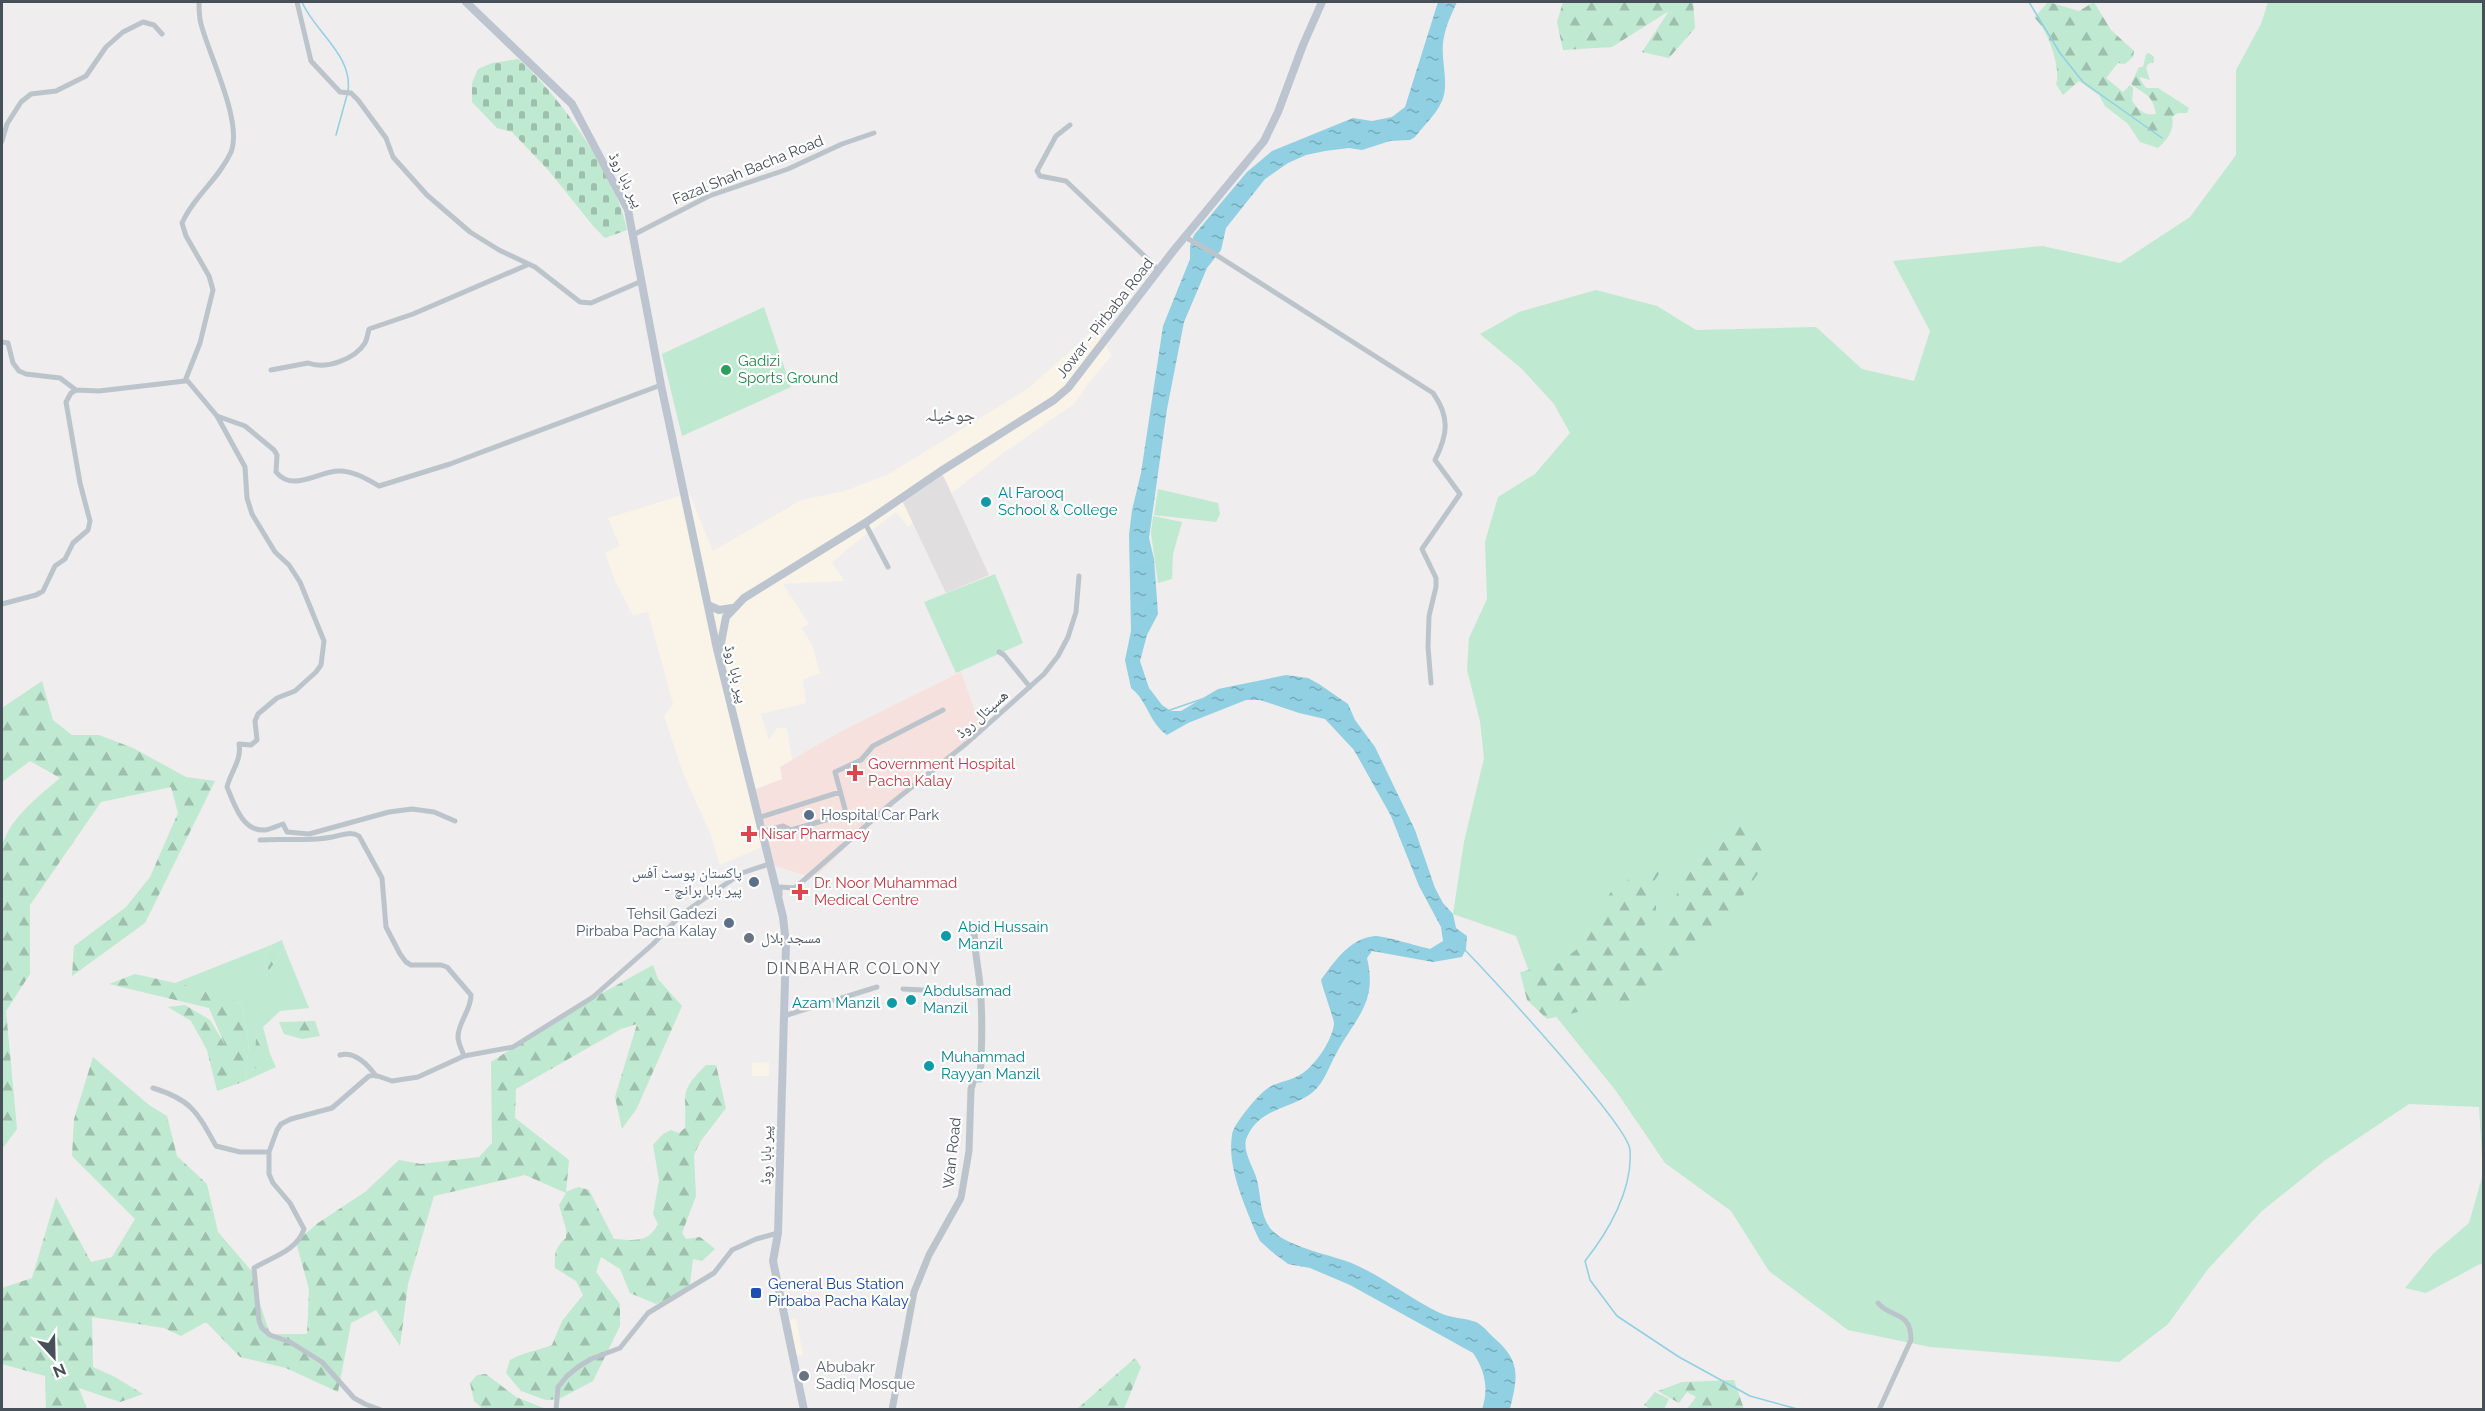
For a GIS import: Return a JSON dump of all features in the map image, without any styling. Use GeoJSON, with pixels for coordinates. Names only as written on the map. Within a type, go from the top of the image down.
{"type":"FeatureCollection","features":[{"type":"Feature","properties":{"kind":"main road","name":"پیر بابا روڈ"},"geometry":{"type":"LineString","coordinates":[[466,2],[572,104],[628,210],[661,385],[718,658],[779,902],[786,944],[778,1233],[773,1261],[804,1410]]}},
{"type":"Feature","properties":{"kind":"main road","name":"Jowar - Pirbaba Road"},"geometry":{"type":"LineString","coordinates":[[733,608],[744,598],[865,523],[941,471],[1054,400],[1068,388],[1185,237],[1264,141],[1322,2]]}},
{"type":"Feature","properties":{"kind":"main road"},"geometry":{"type":"LineString","coordinates":[[708,605],[719,610],[733,608]]}},
{"type":"Feature","properties":{"kind":"main road"},"geometry":{"type":"LineString","coordinates":[[718,658],[726,617],[733,608]]}},
{"type":"Feature","properties":{"kind":"street"},"geometry":{"type":"LineString","coordinates":[[186,379],[200,343],[213,290],[209,276],[186,236],[182,223],[188,209],[221,172],[232,149],[234,128],[200,22],[199,2]]}},
{"type":"Feature","properties":{"kind":"street"},"geometry":{"type":"LineString","coordinates":[[297,2],[312,61],[339,92],[351,93],[386,138],[393,157],[427,195],[470,232],[527,265],[535,267],[580,302],[591,303],[642,280]]}},
{"type":"Feature","properties":{"kind":"street"},"geometry":{"type":"LineString","coordinates":[[2,141],[7,124],[21,102],[31,94],[56,91],[86,76],[106,46],[123,32],[143,22],[154,26],[162,34]]}},
{"type":"Feature","properties":{"kind":"street"},"geometry":{"type":"LineString","coordinates":[[1070,125],[1056,136],[1037,171],[1040,176],[1066,181],[1159,270]]}},
{"type":"Feature","properties":{"kind":"street","name":"Fazal Shah Bacha Road"},"geometry":{"type":"LineString","coordinates":[[633,235],[709,196],[788,169],[842,144],[874,133]]}},
{"type":"Feature","properties":{"kind":"street"},"geometry":{"type":"LineString","coordinates":[[1185,237],[1433,393],[1442,405],[1445,416],[1444,441],[1435,460],[1460,494],[1422,549],[1436,578],[1429,616],[1428,647],[1431,683]]}},
{"type":"Feature","properties":{"kind":"street"},"geometry":{"type":"LineString","coordinates":[[271,370],[348,359],[365,343],[369,328],[413,314],[527,265]]}},
{"type":"Feature","properties":{"kind":"street"},"geometry":{"type":"LineString","coordinates":[[2,342],[8,343],[13,363],[19,371],[60,378],[76,390]]}},
{"type":"Feature","properties":{"kind":"street"},"geometry":{"type":"LineString","coordinates":[[2,604],[43,591],[55,566],[65,559],[73,543],[88,530],[90,521],[80,483],[66,402],[71,393],[76,390],[99,391],[186,379]]}},
{"type":"Feature","properties":{"kind":"street"},"geometry":{"type":"LineString","coordinates":[[186,379],[217,416],[245,468],[247,498],[252,514],[275,552],[290,565],[300,582],[324,641],[321,665],[295,691],[277,698],[258,714],[255,721],[257,740],[251,744],[239,744],[241,758],[230,775],[227,787],[242,819],[253,828],[265,830],[283,824],[287,832],[309,834],[389,812],[412,809],[434,812],[455,821]]}},
{"type":"Feature","properties":{"kind":"street"},"geometry":{"type":"LineString","coordinates":[[217,416],[245,426],[257,434],[277,455],[276,472],[288,481],[339,471],[360,475],[379,486],[450,464],[661,385]]}},
{"type":"Feature","properties":{"kind":"street"},"geometry":{"type":"LineString","coordinates":[[865,523],[888,567]]}},
{"type":"Feature","properties":{"kind":"street","name":"ھسپتال روڈ"},"geometry":{"type":"LineString","coordinates":[[779,902],[780,887],[795,888],[893,802],[967,743],[1030,687],[1059,656],[1076,612],[1079,576]]}},
{"type":"Feature","properties":{"kind":"street"},"geometry":{"type":"LineString","coordinates":[[999,652],[1030,687]]}},
{"type":"Feature","properties":{"kind":"street"},"geometry":{"type":"LineString","coordinates":[[761,832],[783,826],[791,830],[843,815],[845,809],[834,772],[861,760],[873,746],[943,710]]}},
{"type":"Feature","properties":{"kind":"street"},"geometry":{"type":"LineString","coordinates":[[758,818],[840,792]]}},
{"type":"Feature","properties":{"kind":"street"},"geometry":{"type":"LineString","coordinates":[[783,826],[782,819],[786,809]]}},
{"type":"Feature","properties":{"kind":"street"},"geometry":{"type":"LineString","coordinates":[[260,840],[286,838],[311,841],[351,833],[359,836],[382,878],[386,927],[406,963],[411,965],[441,964],[447,967],[471,995],[467,1013],[459,1029],[458,1040],[464,1056]]}},
{"type":"Feature","properties":{"kind":"street"},"geometry":{"type":"LineString","coordinates":[[381,1410],[354,1398],[322,1362],[290,1342],[270,1335],[262,1328],[259,1321],[254,1268],[283,1253],[302,1236],[304,1229],[290,1203],[273,1183],[269,1174],[269,1152],[281,1124],[332,1108],[369,1076],[392,1081],[418,1077],[464,1056],[513,1047],[593,997],[653,944],[681,915],[736,876],[769,864]]}},
{"type":"Feature","properties":{"kind":"street","name":"Wan Road"},"geometry":{"type":"LineString","coordinates":[[892,1410],[914,1292],[929,1255],[955,1211],[966,1177],[971,1089],[974,1078],[980,1079],[983,1045],[981,993],[974,947],[974,929]]}},
{"type":"Feature","properties":{"kind":"street"},"geometry":{"type":"LineString","coordinates":[[784,1016],[878,987]]}},
{"type":"Feature","properties":{"kind":"street"},"geometry":{"type":"LineString","coordinates":[[903,989],[981,993]]}},
{"type":"Feature","properties":{"kind":"street"},"geometry":{"type":"LineString","coordinates":[[340,1055],[347,1053],[354,1055],[376,1076]]}},
{"type":"Feature","properties":{"kind":"street"},"geometry":{"type":"LineString","coordinates":[[153,1088],[178,1096],[185,1101],[207,1128],[216,1146],[240,1152],[269,1152]]}},
{"type":"Feature","properties":{"kind":"street"},"geometry":{"type":"LineString","coordinates":[[556,1410],[558,1387],[578,1367],[620,1348],[648,1313],[714,1273],[732,1250],[778,1233]]}},
{"type":"Feature","properties":{"kind":"street"},"geometry":{"type":"LineString","coordinates":[[1878,1303],[1881,1307],[1899,1315],[1908,1323],[1911,1330],[1911,1340],[1880,1410]]}},
{"type":"Feature","properties":{"kind":"shaded area"},"geometry":{"type":"Polygon","coordinates":[[[1094,329],[1112,355],[1074,404],[1002,454],[908,527],[896,512],[846,550],[832,563],[845,581],[783,584],[809,624],[802,628],[812,645],[820,673],[803,680],[806,703],[761,714],[769,740],[777,728],[787,728],[796,785],[780,839],[720,865],[711,835],[683,773],[664,716],[673,704],[648,612],[633,615],[616,583],[605,553],[620,546],[608,518],[689,493],[713,551],[801,500],[844,491],[887,475],[1029,388],[1094,329]]]}},
{"type":"Feature","properties":{"kind":"shaded area"},"geometry":{"type":"Polygon","coordinates":[[[941,471],[989,575],[946,593],[901,498],[941,471]]]}},
{"type":"Feature","properties":{"kind":"shaded area","name":"Government Hospital Pacha Kalay"},"geometry":{"type":"Polygon","coordinates":[[[961,672],[982,730],[893,802],[814,878],[769,864],[751,791],[782,779],[780,767],[840,732],[961,672]]]}},
{"type":"Feature","properties":{"kind":"shaded area"},"geometry":{"type":"Polygon","coordinates":[[[769,1062],[769,1076],[752,1076],[752,1063],[769,1062]]]}},
{"type":"Feature","properties":{"kind":"shaded area"},"geometry":{"type":"Polygon","coordinates":[[[796,1318],[803,1355],[796,1355],[790,1320],[796,1318]]]}},
{"type":"Feature","properties":{"kind":"green space"},"geometry":{"type":"Polygon","coordinates":[[[1563,2],[1693,2],[1695,28],[1669,58],[1642,52],[1669,11],[1612,47],[1563,50],[1557,22],[1563,2]]]}},
{"type":"Feature","properties":{"kind":"green space"},"geometry":{"type":"Polygon","coordinates":[[[2048,2],[2079,11],[2094,2],[2111,30],[2134,51],[2133,57],[2125,64],[2118,63],[2106,78],[2123,92],[2130,85],[2133,88],[2132,101],[2142,112],[2148,114],[2156,114],[2150,98],[2131,84],[2139,67],[2143,67],[2146,54],[2149,53],[2154,57],[2154,62],[2148,64],[2146,68],[2150,80],[2140,77],[2146,88],[2158,88],[2189,108],[2187,113],[2178,113],[2172,117],[2170,134],[2158,148],[2140,142],[2128,124],[2105,106],[2099,95],[2079,81],[2063,95],[2056,84],[2057,69],[2052,49],[2044,30],[2034,18],[2048,2]]]}},
{"type":"Feature","properties":{"kind":"green space"},"geometry":{"type":"Polygon","coordinates":[[[2268,2],[2483,2],[2483,1174],[2479,1107],[2409,1104],[2324,1161],[2262,1211],[2208,1269],[2168,1324],[2119,1362],[1930,1347],[1848,1330],[1769,1271],[1731,1211],[1665,1163],[1616,1091],[1537,993],[1516,936],[1453,914],[1464,842],[1484,758],[1480,721],[1467,670],[1469,638],[1487,599],[1485,542],[1498,497],[1535,474],[1570,433],[1554,404],[1522,369],[1480,334],[1519,312],[1596,290],[1657,306],[1696,330],[1816,327],[1862,369],[1914,381],[1930,331],[1893,261],[2042,246],[2120,263],[2190,217],[2236,155],[2236,70],[2261,24],[2268,2]]]}},
{"type":"Feature","properties":{"kind":"green space"},"geometry":{"type":"Polygon","coordinates":[[[518,59],[551,93],[584,138],[612,186],[627,230],[605,238],[549,171],[512,132],[497,128],[472,102],[472,83],[478,69],[492,63],[518,59]]]}},
{"type":"Feature","properties":{"kind":"green space","name":"Gadizi Sports Ground"},"geometry":{"type":"Polygon","coordinates":[[[764,307],[791,387],[682,436],[662,354],[764,307]]]}},
{"type":"Feature","properties":{"kind":"green space"},"geometry":{"type":"Polygon","coordinates":[[[1158,489],[1218,503],[1220,514],[1216,522],[1154,515],[1158,489]]]}},
{"type":"Feature","properties":{"kind":"green space"},"geometry":{"type":"Polygon","coordinates":[[[1153,516],[1182,522],[1173,554],[1172,579],[1158,583],[1151,533],[1153,516]]]}},
{"type":"Feature","properties":{"kind":"green space"},"geometry":{"type":"Polygon","coordinates":[[[995,574],[1023,643],[956,673],[924,602],[995,574]]]}},
{"type":"Feature","properties":{"kind":"green space"},"geometry":{"type":"Polygon","coordinates":[[[42,681],[53,720],[72,735],[99,735],[133,748],[186,777],[215,781],[145,923],[72,976],[74,946],[126,907],[150,877],[178,813],[171,787],[101,802],[30,905],[30,974],[6,1011],[17,1129],[2,1149],[2,845],[19,816],[60,778],[30,761],[2,782],[2,708],[42,681]]]}},
{"type":"Feature","properties":{"kind":"green space"},"geometry":{"type":"Polygon","coordinates":[[[1745,821],[1758,827],[1770,847],[1763,866],[1740,900],[1688,954],[1660,989],[1633,1003],[1600,1007],[1547,1019],[1527,1000],[1520,972],[1560,963],[1577,949],[1612,890],[1654,864],[1659,874],[1652,884],[1650,898],[1656,906],[1656,916],[1631,936],[1635,946],[1647,950],[1666,941],[1671,931],[1666,916],[1690,868],[1724,833],[1745,821]]]}},
{"type":"Feature","properties":{"kind":"green space"},"geometry":{"type":"Polygon","coordinates":[[[282,940],[285,949],[269,970],[262,960],[271,945],[282,940]]]}},
{"type":"Feature","properties":{"kind":"green space"},"geometry":{"type":"Polygon","coordinates":[[[271,945],[262,960],[269,970],[285,949],[309,1008],[280,1011],[263,1027],[256,1039],[258,1070],[270,1054],[276,1067],[245,1081],[249,1043],[241,1003],[175,983],[271,945]]]}},
{"type":"Feature","properties":{"kind":"green space"},"geometry":{"type":"Polygon","coordinates":[[[653,965],[658,979],[682,1006],[637,1108],[622,1129],[615,1097],[637,1024],[621,1029],[516,1089],[515,1118],[569,1160],[566,1192],[578,1187],[589,1190],[614,1239],[639,1239],[650,1235],[658,1224],[653,1214],[659,1180],[653,1145],[663,1134],[671,1130],[679,1133],[685,1128],[685,1100],[688,1088],[706,1065],[716,1065],[726,1108],[700,1142],[694,1155],[696,1196],[682,1233],[686,1239],[700,1237],[715,1249],[702,1261],[693,1259],[690,1284],[671,1299],[656,1304],[630,1293],[620,1269],[601,1257],[596,1272],[620,1304],[620,1326],[593,1381],[559,1399],[546,1400],[521,1391],[506,1373],[510,1360],[552,1345],[562,1321],[583,1295],[576,1281],[555,1268],[556,1252],[566,1238],[566,1229],[559,1205],[566,1193],[525,1175],[434,1196],[408,1284],[400,1346],[376,1310],[351,1323],[338,1392],[286,1368],[240,1357],[206,1322],[181,1336],[164,1328],[92,1317],[93,1367],[143,1394],[120,1402],[79,1388],[87,1409],[46,1409],[45,1376],[2,1364],[2,1288],[32,1278],[56,1197],[91,1262],[112,1257],[135,1219],[72,1156],[74,1119],[93,1057],[149,1105],[167,1116],[177,1156],[207,1184],[218,1232],[255,1275],[257,1295],[270,1334],[307,1334],[309,1289],[296,1242],[318,1223],[365,1192],[399,1160],[421,1164],[479,1157],[492,1143],[491,1062],[568,1012],[653,965]]]}},
{"type":"Feature","properties":{"kind":"green space"},"geometry":{"type":"Polygon","coordinates":[[[135,974],[202,989],[241,1003],[249,1043],[245,1081],[217,1091],[207,1050],[191,1021],[168,1007],[185,1005],[210,1020],[225,1045],[209,1008],[109,984],[135,974]]]}},
{"type":"Feature","properties":{"kind":"green space"},"geometry":{"type":"Polygon","coordinates":[[[315,1021],[320,1036],[302,1039],[284,1034],[279,1022],[315,1021]]]}},
{"type":"Feature","properties":{"kind":"green space"},"geometry":{"type":"Polygon","coordinates":[[[263,1027],[270,1054],[258,1070],[254,1067],[256,1039],[263,1027]]]}},
{"type":"Feature","properties":{"kind":"green space"},"geometry":{"type":"Polygon","coordinates":[[[2483,1174],[2483,1265],[2480,1264],[2426,1293],[2405,1288],[2433,1254],[2469,1223],[2483,1174]]]}},
{"type":"Feature","properties":{"kind":"green space"},"geometry":{"type":"Polygon","coordinates":[[[1135,1358],[1141,1367],[1124,1409],[1077,1409],[1135,1358]]]}},
{"type":"Feature","properties":{"kind":"green space"},"geometry":{"type":"Polygon","coordinates":[[[486,1374],[516,1397],[546,1409],[483,1409],[474,1401],[470,1383],[477,1375],[486,1374]]]}},
{"type":"Feature","properties":{"kind":"green space"},"geometry":{"type":"Polygon","coordinates":[[[1734,1380],[1744,1409],[1687,1409],[1696,1397],[1687,1392],[1679,1403],[1658,1391],[1682,1382],[1734,1380]]]}},
{"type":"Feature","properties":{"kind":"green space"},"geometry":{"type":"Polygon","coordinates":[[[1655,1392],[1669,1399],[1664,1409],[1650,1409],[1644,1405],[1655,1392]]]}},
{"type":"Feature","properties":{"kind":"water"},"geometry":{"type":"Polygon","coordinates":[[[1438,2],[1457,2],[1444,37],[1444,96],[1436,112],[1415,137],[1410,140],[1390,141],[1362,150],[1349,148],[1325,151],[1306,155],[1288,163],[1265,179],[1226,228],[1221,250],[1207,268],[1184,322],[1167,409],[1149,538],[1154,559],[1158,614],[1147,635],[1140,661],[1149,688],[1162,705],[1171,711],[1181,711],[1218,689],[1286,675],[1308,678],[1348,704],[1355,720],[1375,747],[1415,830],[1435,888],[1443,903],[1453,914],[1456,928],[1467,936],[1466,949],[1462,957],[1433,962],[1372,951],[1367,958],[1370,974],[1367,999],[1322,1081],[1309,1095],[1266,1115],[1259,1121],[1247,1137],[1247,1153],[1257,1180],[1264,1217],[1270,1228],[1285,1240],[1361,1267],[1440,1313],[1476,1322],[1485,1329],[1513,1361],[1516,1378],[1510,1409],[1482,1409],[1485,1380],[1473,1353],[1350,1285],[1310,1268],[1288,1264],[1271,1251],[1260,1241],[1256,1233],[1234,1172],[1232,1135],[1241,1117],[1268,1088],[1298,1076],[1310,1067],[1330,1038],[1334,1021],[1321,980],[1337,959],[1358,941],[1375,936],[1430,949],[1443,941],[1441,927],[1419,886],[1391,816],[1354,750],[1325,719],[1260,700],[1246,700],[1188,723],[1167,735],[1156,725],[1141,699],[1131,688],[1125,660],[1131,631],[1129,535],[1132,510],[1141,473],[1163,326],[1190,259],[1190,246],[1194,235],[1247,172],[1272,151],[1353,118],[1372,121],[1392,117],[1405,107],[1438,2]]]}},
{"type":"Feature","properties":{"kind":"waterway"},"geometry":{"type":"LineString","coordinates":[[302,2],[345,66],[348,91]]}},
{"type":"Feature","properties":{"kind":"waterway"},"geometry":{"type":"LineString","coordinates":[[2029,2],[2060,53],[2083,82],[2162,138]]}},
{"type":"Feature","properties":{"kind":"waterway"},"geometry":{"type":"LineString","coordinates":[[336,135],[347,95]]}},
{"type":"Feature","properties":{"kind":"waterway"},"geometry":{"type":"LineString","coordinates":[[1170,710],[1202,699]]}},
{"type":"Feature","properties":{"kind":"waterway"},"geometry":{"type":"LineString","coordinates":[[1465,950],[1584,1083],[1624,1136],[1630,1150],[1627,1180],[1617,1210],[1585,1261],[1590,1280],[1617,1316],[1679,1357],[1750,1396],[1801,1410]]}},
{"type":"Feature","properties":{"kind":"place","name":"Gadizi Sports Ground"},"geometry":{"type":"Point","coordinates":[726,370]}},
{"type":"Feature","properties":{"kind":"place","name":"Al Farooq School & College"},"geometry":{"type":"Point","coordinates":[986,502]}},
{"type":"Feature","properties":{"kind":"place","name":"Government Hospital Pacha Kalay"},"geometry":{"type":"Point","coordinates":[855,773]}},
{"type":"Feature","properties":{"kind":"place","name":"Hospital Car Park"},"geometry":{"type":"Point","coordinates":[809,815]}},
{"type":"Feature","properties":{"kind":"place","name":"Nisar Pharmacy"},"geometry":{"type":"Point","coordinates":[749,834]}},
{"type":"Feature","properties":{"kind":"place","name":"پاکستان پوسٹ آفس - پیر بابا برانچ"},"geometry":{"type":"Point","coordinates":[754,882]}},
{"type":"Feature","properties":{"kind":"place","name":"Dr. Noor Muhammad Medical Centre"},"geometry":{"type":"Point","coordinates":[800,892]}},
{"type":"Feature","properties":{"kind":"place","name":"Tehsil Gadezi Pirbaba Pacha Kalay"},"geometry":{"type":"Point","coordinates":[729,923]}},
{"type":"Feature","properties":{"kind":"place","name":"Abid Hussain Manzil"},"geometry":{"type":"Point","coordinates":[946,936]}},
{"type":"Feature","properties":{"kind":"place","name":"مسجد بلال"},"geometry":{"type":"Point","coordinates":[749,938]}},
{"type":"Feature","properties":{"kind":"place","name":"Abdulsamad Manzil"},"geometry":{"type":"Point","coordinates":[911,1000]}},
{"type":"Feature","properties":{"kind":"place","name":"Azam Manzil"},"geometry":{"type":"Point","coordinates":[892,1003]}},
{"type":"Feature","properties":{"kind":"place","name":"Muhammad Rayyan Manzil"},"geometry":{"type":"Point","coordinates":[929,1066]}},
{"type":"Feature","properties":{"kind":"place","name":"General Bus Station Pirbaba Pacha Kalay"},"geometry":{"type":"Point","coordinates":[756,1293]}},
{"type":"Feature","properties":{"kind":"place","name":"Abubakr Sadiq Mosque"},"geometry":{"type":"Point","coordinates":[804,1376]}},
{"type":"Feature","properties":{"kind":"district","name":"جوخیلہ"},"geometry":{"type":"Point","coordinates":[950,415]}},
{"type":"Feature","properties":{"kind":"district","name":"DINBAHAR COLONY"},"geometry":{"type":"Point","coordinates":[854,968]}}]}
